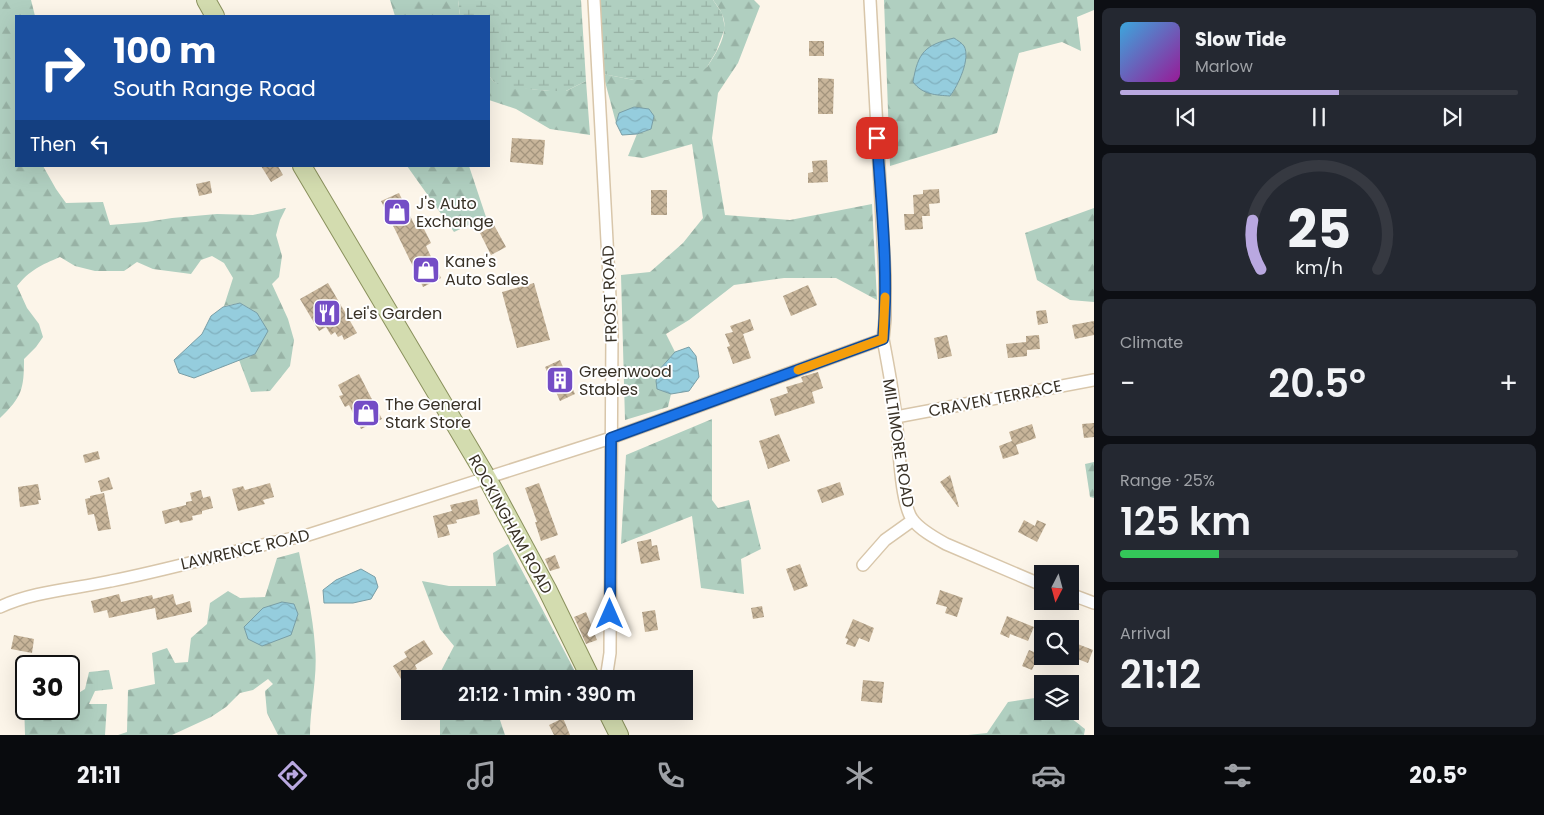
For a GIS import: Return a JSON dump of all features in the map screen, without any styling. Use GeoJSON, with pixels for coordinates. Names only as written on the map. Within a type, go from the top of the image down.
{"type":"FeatureCollection","features":[{"type":"Feature","properties":{"kind":"main road"},"geometry":{"type":"LineString","coordinates":[[206,0],[214,15]]}},
{"type":"Feature","properties":{"kind":"main road","name":"ROCKINGHAM ROAD"},"geometry":{"type":"LineString","coordinates":[[303,167],[487,478],[547,589],[587,670]]}},
{"type":"Feature","properties":{"kind":"main road"},"geometry":{"type":"LineString","coordinates":[[612,720],[619,735]]}},
{"type":"Feature","properties":{"kind":"street","name":"FROST ROAD"},"geometry":{"type":"LineString","coordinates":[[594,0],[612,334],[610,653],[607,670]]}},
{"type":"Feature","properties":{"kind":"street","name":"MILTIMORE ROAD"},"geometry":{"type":"LineString","coordinates":[[870,0],[885,276],[883,339],[896,417],[904,491],[908,510],[913,520],[933,537],[1034,582]]}},
{"type":"Feature","properties":{"kind":"street","name":"LAWRENCE ROAD"},"geometry":{"type":"LineString","coordinates":[[0,607],[41,594],[112,581],[308,535],[611,438],[883,339]]}},
{"type":"Feature","properties":{"kind":"street","name":"CRAVEN TERRACE"},"geometry":{"type":"LineString","coordinates":[[896,417],[1094,380]]}},
{"type":"Feature","properties":{"kind":"street"},"geometry":{"type":"LineString","coordinates":[[863,565],[885,540],[913,520]]}},
{"type":"Feature","properties":{"kind":"street"},"geometry":{"type":"LineString","coordinates":[[1079,597],[1094,603]]}},
{"type":"Feature","properties":{"kind":"green space"},"geometry":{"type":"Polygon","coordinates":[[[0,0],[31,0],[35,15],[15,15],[15,167],[44,167],[66,203],[103,202],[110,225],[217,214],[253,215],[286,208],[276,235],[282,256],[279,277],[272,284],[288,319],[294,340],[290,366],[270,391],[251,392],[239,360],[255,354],[257,313],[240,303],[224,306],[233,278],[224,263],[212,256],[201,260],[191,274],[153,269],[137,262],[124,271],[95,271],[75,266],[60,257],[36,268],[17,286],[27,308],[39,324],[43,337],[24,359],[20,392],[13,404],[0,418],[0,0]]]}},
{"type":"Feature","properties":{"kind":"green space"},"geometry":{"type":"Polygon","coordinates":[[[390,0],[458,0],[460,15],[395,15],[390,0]]]}},
{"type":"Feature","properties":{"kind":"green space"},"geometry":{"type":"Polygon","coordinates":[[[458,0],[581,0],[586,81],[566,91],[506,87],[494,82],[490,77],[490,15],[460,15],[458,0]]]}},
{"type":"Feature","properties":{"kind":"green space"},"geometry":{"type":"Polygon","coordinates":[[[600,0],[713,0],[722,13],[725,28],[716,52],[707,67],[693,80],[634,80],[603,74],[600,0]]]}},
{"type":"Feature","properties":{"kind":"green space"},"geometry":{"type":"Polygon","coordinates":[[[713,0],[754,0],[760,6],[738,63],[718,93],[712,138],[725,215],[790,220],[872,204],[877,300],[836,278],[784,278],[734,285],[689,320],[666,334],[675,352],[659,370],[657,389],[671,394],[668,407],[625,420],[621,275],[650,272],[683,243],[703,218],[692,144],[643,158],[628,156],[637,134],[651,129],[619,113],[616,123],[603,74],[634,80],[707,67],[721,42],[724,28],[722,14],[713,0]]]}},
{"type":"Feature","properties":{"kind":"green space"},"geometry":{"type":"Polygon","coordinates":[[[884,0],[1094,0],[1094,10],[1077,17],[1081,51],[1062,42],[1019,53],[997,133],[890,166],[884,0]]]}},
{"type":"Feature","properties":{"kind":"green space"},"geometry":{"type":"Polygon","coordinates":[[[490,77],[494,82],[550,91],[566,91],[586,81],[590,135],[550,129],[516,109],[490,100],[490,77]]]}},
{"type":"Feature","properties":{"kind":"green space"},"geometry":{"type":"Polygon","coordinates":[[[408,167],[469,167],[486,217],[454,232],[408,167]]]}},
{"type":"Feature","properties":{"kind":"green space"},"geometry":{"type":"Polygon","coordinates":[[[1094,208],[1094,302],[1070,300],[1037,280],[1025,233],[1094,208]]]}},
{"type":"Feature","properties":{"kind":"green space"},"geometry":{"type":"Polygon","coordinates":[[[712,419],[712,500],[718,508],[749,500],[761,549],[741,559],[744,594],[701,588],[692,516],[621,544],[626,455],[712,419]]]}},
{"type":"Feature","properties":{"kind":"green space"},"geometry":{"type":"Polygon","coordinates":[[[1094,462],[1094,498],[1090,497],[1085,464],[1094,462]]]}},
{"type":"Feature","properties":{"kind":"green space"},"geometry":{"type":"Polygon","coordinates":[[[508,544],[574,670],[442,670],[454,646],[440,629],[422,581],[449,586],[496,586],[493,553],[508,544]]]}},
{"type":"Feature","properties":{"kind":"green space"},"geometry":{"type":"Polygon","coordinates":[[[299,552],[311,611],[316,658],[310,735],[278,735],[267,713],[265,691],[273,684],[268,679],[253,690],[240,693],[226,707],[211,717],[172,735],[118,735],[127,732],[128,690],[155,684],[152,653],[167,648],[175,663],[188,662],[191,638],[207,624],[210,603],[228,591],[240,598],[265,597],[277,558],[299,552]]]}},
{"type":"Feature","properties":{"kind":"green space"},"geometry":{"type":"Polygon","coordinates":[[[109,670],[113,689],[95,691],[89,704],[107,704],[105,735],[25,735],[25,720],[80,720],[80,692],[85,689],[89,672],[109,670]]]}},
{"type":"Feature","properties":{"kind":"green space"},"geometry":{"type":"Polygon","coordinates":[[[1034,698],[1034,720],[1073,720],[1085,729],[1084,735],[968,735],[987,733],[1008,702],[1034,698]]]}},
{"type":"Feature","properties":{"kind":"green space"},"geometry":{"type":"Polygon","coordinates":[[[440,720],[500,720],[505,735],[440,735],[440,720]]]}},
{"type":"Feature","properties":{"kind":"water"},"geometry":{"type":"Polygon","coordinates":[[[954,38],[964,46],[966,57],[963,72],[950,96],[930,94],[921,90],[913,82],[917,63],[924,51],[936,44],[954,38]]]}},
{"type":"Feature","properties":{"kind":"water"},"geometry":{"type":"Polygon","coordinates":[[[634,107],[649,109],[654,116],[651,129],[637,134],[622,135],[616,123],[619,113],[634,107]]]}},
{"type":"Feature","properties":{"kind":"water"},"geometry":{"type":"Polygon","coordinates":[[[240,303],[257,313],[268,331],[255,354],[194,378],[179,373],[174,360],[202,334],[211,316],[223,307],[240,303]]]}},
{"type":"Feature","properties":{"kind":"water"},"geometry":{"type":"Polygon","coordinates":[[[689,347],[696,356],[699,377],[689,391],[671,394],[657,389],[656,381],[659,370],[675,352],[689,347]]]}},
{"type":"Feature","properties":{"kind":"water"},"geometry":{"type":"Polygon","coordinates":[[[361,569],[375,577],[378,587],[371,599],[353,603],[324,603],[323,590],[336,580],[361,569]]]}},
{"type":"Feature","properties":{"kind":"water"},"geometry":{"type":"Polygon","coordinates":[[[282,602],[294,604],[298,614],[291,635],[262,646],[248,639],[244,627],[263,608],[282,602]]]}},
{"type":"Feature","properties":{"kind":"building"},"geometry":{"type":"Polygon","coordinates":[[[809,41],[824,41],[824,56],[809,56],[809,41]]]}},
{"type":"Feature","properties":{"kind":"building"},"geometry":{"type":"Polygon","coordinates":[[[818,78],[834,79],[833,114],[818,114],[818,78]]]}},
{"type":"Feature","properties":{"kind":"building"},"geometry":{"type":"Polygon","coordinates":[[[512,138],[545,140],[543,165],[510,162],[512,138]]]}},
{"type":"Feature","properties":{"kind":"building"},"geometry":{"type":"Polygon","coordinates":[[[827,160],[828,182],[808,183],[808,173],[813,172],[812,161],[827,160]]]}},
{"type":"Feature","properties":{"kind":"building"},"geometry":{"type":"Polygon","coordinates":[[[262,167],[279,167],[283,175],[271,182],[262,167]]]}},
{"type":"Feature","properties":{"kind":"building"},"geometry":{"type":"Polygon","coordinates":[[[210,181],[212,193],[199,196],[196,184],[210,181]]]}},
{"type":"Feature","properties":{"kind":"building"},"geometry":{"type":"Polygon","coordinates":[[[939,189],[940,203],[929,204],[930,216],[922,216],[923,229],[905,230],[904,214],[914,214],[913,195],[923,194],[923,190],[939,189]]]}},
{"type":"Feature","properties":{"kind":"building"},"geometry":{"type":"Polygon","coordinates":[[[651,190],[667,190],[667,215],[651,215],[651,190]]]}},
{"type":"Feature","properties":{"kind":"building"},"geometry":{"type":"Polygon","coordinates":[[[399,193],[416,228],[422,225],[431,243],[426,246],[441,278],[423,287],[381,201],[399,193]]]}},
{"type":"Feature","properties":{"kind":"building"},"geometry":{"type":"Polygon","coordinates":[[[494,225],[506,247],[491,255],[480,233],[494,225]]]}},
{"type":"Feature","properties":{"kind":"building","name":"Lei's Garden"},"geometry":{"type":"Polygon","coordinates":[[[328,283],[357,333],[344,340],[342,335],[338,337],[335,332],[331,335],[326,327],[319,331],[300,299],[328,283]]]}},
{"type":"Feature","properties":{"kind":"building"},"geometry":{"type":"Polygon","coordinates":[[[534,283],[550,340],[517,348],[502,292],[534,283]]]}},
{"type":"Feature","properties":{"kind":"building"},"geometry":{"type":"Polygon","coordinates":[[[808,285],[817,305],[791,316],[783,296],[808,285]]]}},
{"type":"Feature","properties":{"kind":"building"},"geometry":{"type":"Polygon","coordinates":[[[1046,310],[1048,323],[1038,325],[1036,311],[1046,310]]]}},
{"type":"Feature","properties":{"kind":"building"},"geometry":{"type":"Polygon","coordinates":[[[750,319],[754,330],[743,334],[751,358],[733,364],[727,347],[730,346],[725,334],[733,332],[730,326],[750,319]]]}},
{"type":"Feature","properties":{"kind":"building"},"geometry":{"type":"Polygon","coordinates":[[[1094,321],[1094,335],[1075,339],[1072,325],[1094,321]]]}},
{"type":"Feature","properties":{"kind":"building"},"geometry":{"type":"Polygon","coordinates":[[[947,335],[952,356],[938,359],[934,338],[947,335]]]}},
{"type":"Feature","properties":{"kind":"building"},"geometry":{"type":"Polygon","coordinates":[[[1039,335],[1040,349],[1027,350],[1027,356],[1008,358],[1006,344],[1026,342],[1026,336],[1039,335]]]}},
{"type":"Feature","properties":{"kind":"building","name":"Greenwood Stables"},"geometry":{"type":"Polygon","coordinates":[[[560,360],[575,394],[560,401],[545,367],[560,360]]]}},
{"type":"Feature","properties":{"kind":"building"},"geometry":{"type":"Polygon","coordinates":[[[818,372],[823,388],[812,392],[815,403],[775,416],[770,399],[788,393],[786,387],[803,382],[801,377],[818,372]]]}},
{"type":"Feature","properties":{"kind":"building","name":"The General Stark Store"},"geometry":{"type":"Polygon","coordinates":[[[359,374],[382,419],[361,429],[349,405],[345,407],[339,396],[343,395],[338,385],[359,374]]]}},
{"type":"Feature","properties":{"kind":"building"},"geometry":{"type":"Polygon","coordinates":[[[1094,423],[1094,437],[1084,438],[1082,424],[1094,423]]]}},
{"type":"Feature","properties":{"kind":"building"},"geometry":{"type":"Polygon","coordinates":[[[1032,424],[1036,438],[1016,445],[1019,454],[1003,459],[999,446],[1012,441],[1009,432],[1032,424]]]}},
{"type":"Feature","properties":{"kind":"building"},"geometry":{"type":"Polygon","coordinates":[[[779,434],[790,461],[768,469],[759,441],[779,434]]]}},
{"type":"Feature","properties":{"kind":"building"},"geometry":{"type":"Polygon","coordinates":[[[98,451],[100,459],[85,463],[83,455],[98,451]]]}},
{"type":"Feature","properties":{"kind":"building"},"geometry":{"type":"Polygon","coordinates":[[[950,475],[959,507],[940,482],[950,475]]]}},
{"type":"Feature","properties":{"kind":"building"},"geometry":{"type":"Polygon","coordinates":[[[109,477],[113,489],[101,492],[98,481],[109,477]]]}},
{"type":"Feature","properties":{"kind":"building"},"geometry":{"type":"Polygon","coordinates":[[[840,482],[844,495],[822,503],[817,490],[840,482]]]}},
{"type":"Feature","properties":{"kind":"building"},"geometry":{"type":"Polygon","coordinates":[[[270,483],[274,497],[263,500],[265,504],[238,511],[232,489],[243,486],[245,490],[270,483]]]}},
{"type":"Feature","properties":{"kind":"building"},"geometry":{"type":"Polygon","coordinates":[[[539,483],[558,535],[541,541],[535,522],[537,522],[525,488],[539,483]]]}},
{"type":"Feature","properties":{"kind":"building"},"geometry":{"type":"Polygon","coordinates":[[[38,484],[41,500],[38,500],[39,504],[20,507],[18,487],[38,484]]]}},
{"type":"Feature","properties":{"kind":"building"},"geometry":{"type":"Polygon","coordinates":[[[201,490],[203,498],[210,496],[213,508],[202,511],[202,514],[192,516],[193,520],[180,523],[179,520],[165,524],[162,511],[186,505],[186,502],[192,501],[190,493],[201,490]]]}},
{"type":"Feature","properties":{"kind":"building"},"geometry":{"type":"Polygon","coordinates":[[[104,493],[111,529],[98,531],[94,514],[88,515],[85,499],[104,493]]]}},
{"type":"Feature","properties":{"kind":"building"},"geometry":{"type":"Polygon","coordinates":[[[477,499],[480,514],[456,520],[457,523],[447,525],[450,535],[438,538],[433,516],[452,511],[450,505],[477,499]]]}},
{"type":"Feature","properties":{"kind":"building"},"geometry":{"type":"Polygon","coordinates":[[[1024,520],[1035,526],[1037,520],[1046,524],[1037,542],[1018,532],[1024,520]]]}},
{"type":"Feature","properties":{"kind":"building"},"geometry":{"type":"Polygon","coordinates":[[[651,539],[652,546],[657,545],[660,560],[641,564],[637,542],[651,539]]]}},
{"type":"Feature","properties":{"kind":"building"},"geometry":{"type":"Polygon","coordinates":[[[555,555],[560,568],[550,571],[545,559],[555,555]]]}},
{"type":"Feature","properties":{"kind":"building"},"geometry":{"type":"Polygon","coordinates":[[[800,564],[808,586],[794,591],[786,569],[800,564]]]}},
{"type":"Feature","properties":{"kind":"building"},"geometry":{"type":"Polygon","coordinates":[[[940,590],[963,598],[957,617],[945,613],[947,607],[936,604],[940,590]]]}},
{"type":"Feature","properties":{"kind":"building"},"geometry":{"type":"Polygon","coordinates":[[[119,594],[121,602],[152,595],[153,599],[173,594],[176,605],[190,601],[192,612],[157,620],[155,608],[109,618],[107,610],[94,613],[91,601],[119,594]]]}},
{"type":"Feature","properties":{"kind":"building"},"geometry":{"type":"Polygon","coordinates":[[[762,606],[764,617],[753,619],[751,608],[762,606]]]}},
{"type":"Feature","properties":{"kind":"building"},"geometry":{"type":"Polygon","coordinates":[[[655,610],[658,630],[645,632],[642,612],[655,610]]]}},
{"type":"Feature","properties":{"kind":"building"},"geometry":{"type":"Polygon","coordinates":[[[586,612],[597,640],[586,644],[574,617],[586,612]]]}},
{"type":"Feature","properties":{"kind":"building"},"geometry":{"type":"Polygon","coordinates":[[[1007,616],[1034,627],[1028,641],[1010,634],[1009,638],[1000,634],[1007,616]]]}},
{"type":"Feature","properties":{"kind":"building"},"geometry":{"type":"Polygon","coordinates":[[[853,619],[874,628],[869,642],[859,638],[855,647],[846,644],[848,639],[845,638],[853,619]]]}},
{"type":"Feature","properties":{"kind":"building"},"geometry":{"type":"Polygon","coordinates":[[[14,635],[34,639],[32,653],[11,649],[14,635]]]}},
{"type":"Feature","properties":{"kind":"building"},"geometry":{"type":"Polygon","coordinates":[[[424,640],[433,654],[415,665],[417,669],[415,670],[401,670],[401,679],[393,666],[407,657],[404,652],[424,640]]]}},
{"type":"Feature","properties":{"kind":"building"},"geometry":{"type":"Polygon","coordinates":[[[1079,645],[1093,650],[1088,663],[1079,660],[1079,645]]]}},
{"type":"Feature","properties":{"kind":"building"},"geometry":{"type":"Polygon","coordinates":[[[1029,650],[1034,652],[1034,665],[1032,670],[1022,666],[1029,650]]]}},
{"type":"Feature","properties":{"kind":"building"},"geometry":{"type":"Polygon","coordinates":[[[863,680],[884,682],[882,703],[861,701],[863,680]]]}},
{"type":"Feature","properties":{"kind":"building"},"geometry":{"type":"Polygon","coordinates":[[[559,720],[564,720],[570,735],[554,735],[549,725],[559,720]]]}},
{"type":"Feature","properties":{"kind":"slow traffic"},"geometry":{"type":"LineString","coordinates":[[798,370],[883,339],[885,297]]}},
{"type":"Feature","properties":{"kind":"place","name":"J's Auto Exchange"},"geometry":{"type":"Point","coordinates":[397,212]}},
{"type":"Feature","properties":{"kind":"place","name":"Kane's Auto Sales"},"geometry":{"type":"Point","coordinates":[426,270]}},
{"type":"Feature","properties":{"kind":"place","name":"Lei's Garden"},"geometry":{"type":"Point","coordinates":[327,313]}},
{"type":"Feature","properties":{"kind":"place","name":"Greenwood Stables"},"geometry":{"type":"Point","coordinates":[560,380]}},
{"type":"Feature","properties":{"kind":"place","name":"The General Stark Store"},"geometry":{"type":"Point","coordinates":[366,413]}},
{"type":"Feature","properties":{"kind":"route"},"geometry":{"type":"LineString","coordinates":[[610,614],[611,438],[883,339],[885,276],[877,138]]}}]}
